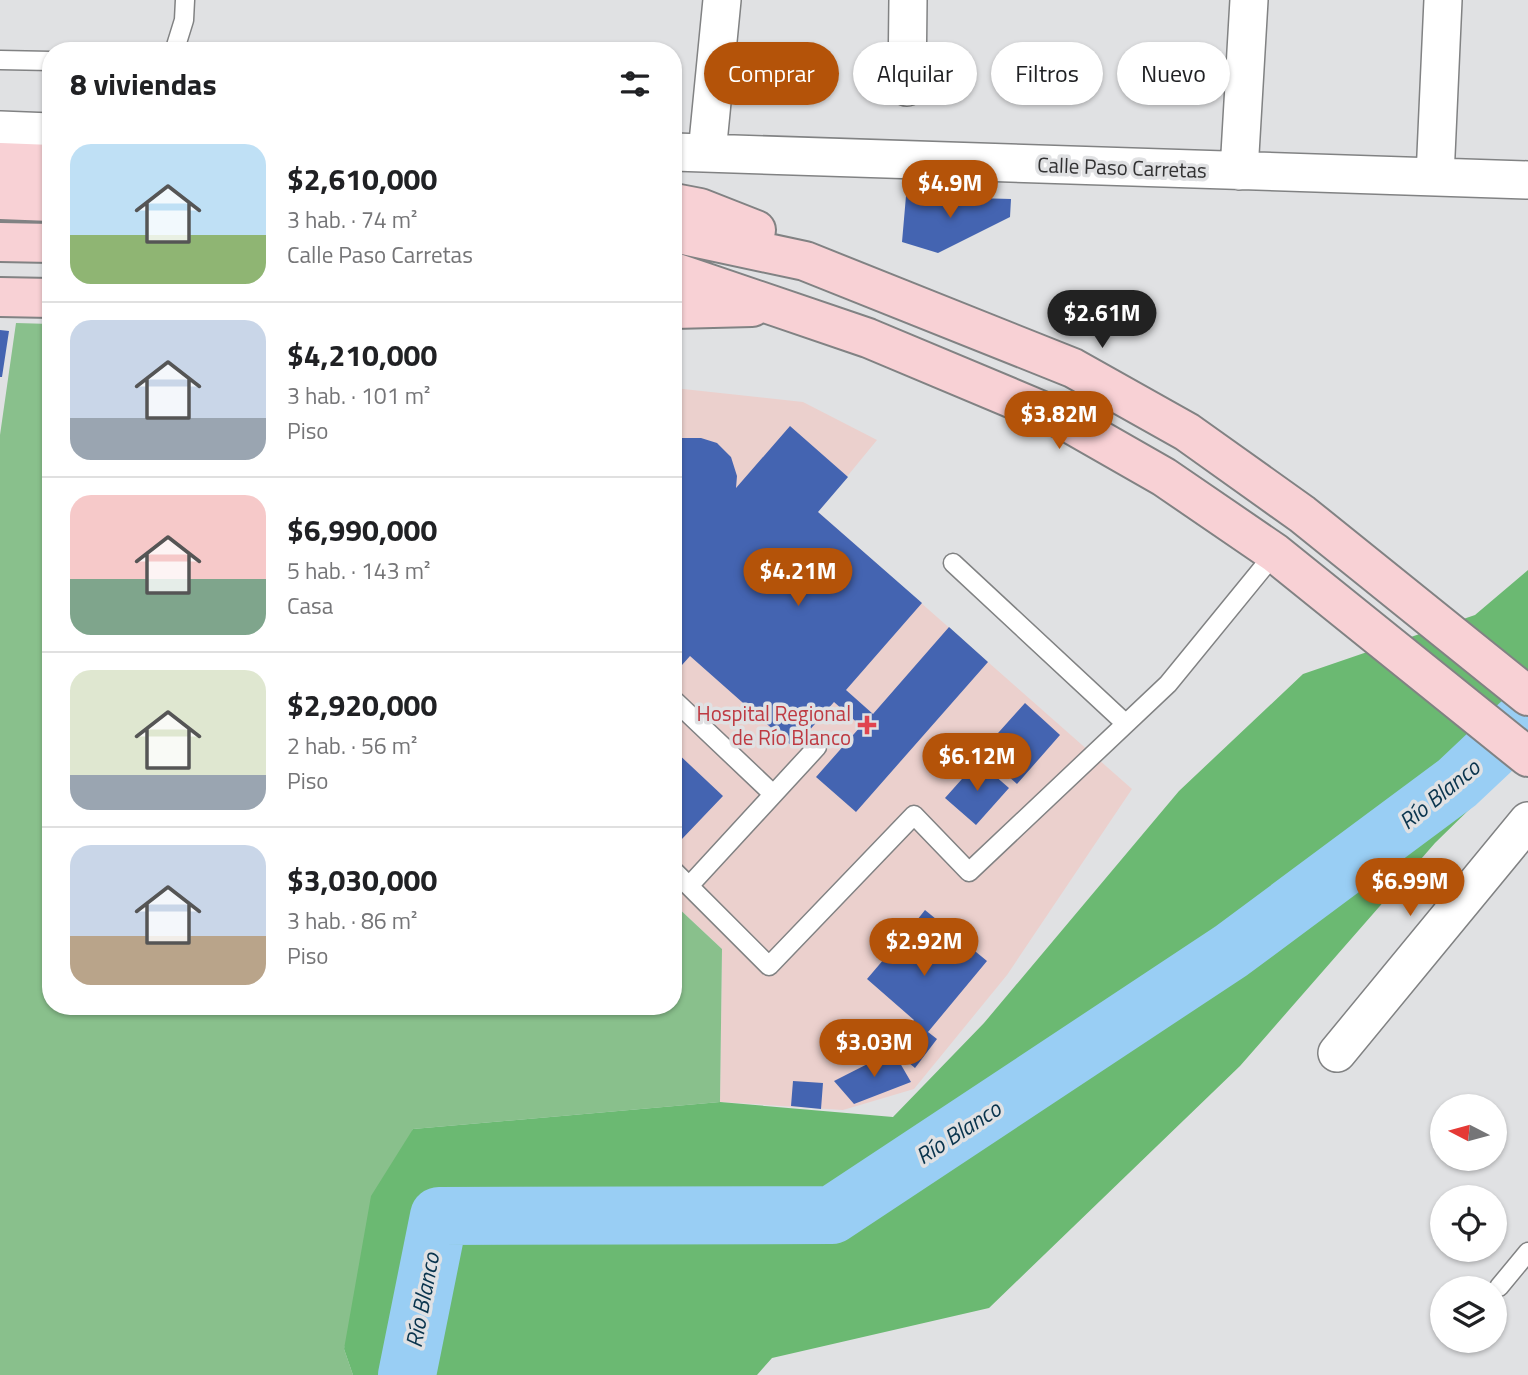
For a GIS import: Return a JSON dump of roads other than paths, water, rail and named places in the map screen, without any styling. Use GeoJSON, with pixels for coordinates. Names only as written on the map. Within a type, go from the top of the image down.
{"type":"FeatureCollection","features":[{"type":"Feature","properties":{"kind":"street"},"geometry":{"type":"LineString","coordinates":[[690,153],[722,0]]}},
{"type":"Feature","properties":{"kind":"street"},"geometry":{"type":"LineString","coordinates":[[908,0],[908,42]]}},
{"type":"Feature","properties":{"kind":"street"},"geometry":{"type":"LineString","coordinates":[[1239,171],[1249,0]]}},
{"type":"Feature","properties":{"kind":"street"},"geometry":{"type":"LineString","coordinates":[[1435,177],[1443,0]]}},
{"type":"Feature","properties":{"kind":"street"},"geometry":{"type":"LineString","coordinates":[[0,130],[42,132]]}},
{"type":"Feature","properties":{"kind":"street","name":"Calle Paso Carretas"},"geometry":{"type":"LineString","coordinates":[[690,153],[1528,180]]}},
{"type":"Feature","properties":{"kind":"street"},"geometry":{"type":"LineString","coordinates":[[0,162],[42,164]]}},
{"type":"Feature","properties":{"kind":"street"},"geometry":{"type":"LineString","coordinates":[[0,200],[42,202]]}},
{"type":"Feature","properties":{"kind":"street"},"geometry":{"type":"LineString","coordinates":[[682,204],[701,208],[757,230],[805,261]]}},
{"type":"Feature","properties":{"kind":"street"},"geometry":{"type":"LineString","coordinates":[[682,235],[805,261],[1073,368],[1187,432],[1302,514],[1528,696]]}},
{"type":"Feature","properties":{"kind":"street"},"geometry":{"type":"LineString","coordinates":[[0,242],[42,243]]}},
{"type":"Feature","properties":{"kind":"street"},"geometry":{"type":"LineString","coordinates":[[682,275],[868,338],[1066,421],[1164,477],[1275,553],[1528,757]]}},
{"type":"Feature","properties":{"kind":"street"},"geometry":{"type":"LineString","coordinates":[[0,297],[42,298]]}},
{"type":"Feature","properties":{"kind":"street"},"geometry":{"type":"LineString","coordinates":[[682,309],[776,306]]}},
{"type":"Feature","properties":{"kind":"street"},"geometry":{"type":"LineString","coordinates":[[1337,1053],[1528,821]]}},
{"type":"Feature","properties":{"kind":"lane"},"geometry":{"type":"LineString","coordinates":[[175,42],[184,20],[185,0]]}},
{"type":"Feature","properties":{"kind":"lane"},"geometry":{"type":"LineString","coordinates":[[0,60],[42,61]]}},
{"type":"Feature","properties":{"kind":"lane"},"geometry":{"type":"LineString","coordinates":[[682,879],[769,966],[914,815],[969,872],[1168,684],[1275,553]]}},
{"type":"Feature","properties":{"kind":"lane"},"geometry":{"type":"LineString","coordinates":[[953,563],[1125,723]]}},
{"type":"Feature","properties":{"kind":"lane"},"geometry":{"type":"LineString","coordinates":[[682,708],[773,794]]}},
{"type":"Feature","properties":{"kind":"lane"},"geometry":{"type":"LineString","coordinates":[[689,886],[817,747]]}},
{"type":"Feature","properties":{"kind":"lane"},"geometry":{"type":"LineString","coordinates":[[1507,1277],[1528,1252]]}},
{"type":"Feature","properties":{"kind":"waterway","name":"Río Blanco"},"geometry":{"type":"LineString","coordinates":[[407,1375],[439,1216],[832,1215],[1231,951],[1457,783],[1528,716]]}},
{"type":"Feature","properties":{"kind":"place","name":"Hospital Regional de Río Blanco"},"geometry":{"type":"Point","coordinates":[867,725]}}]}
